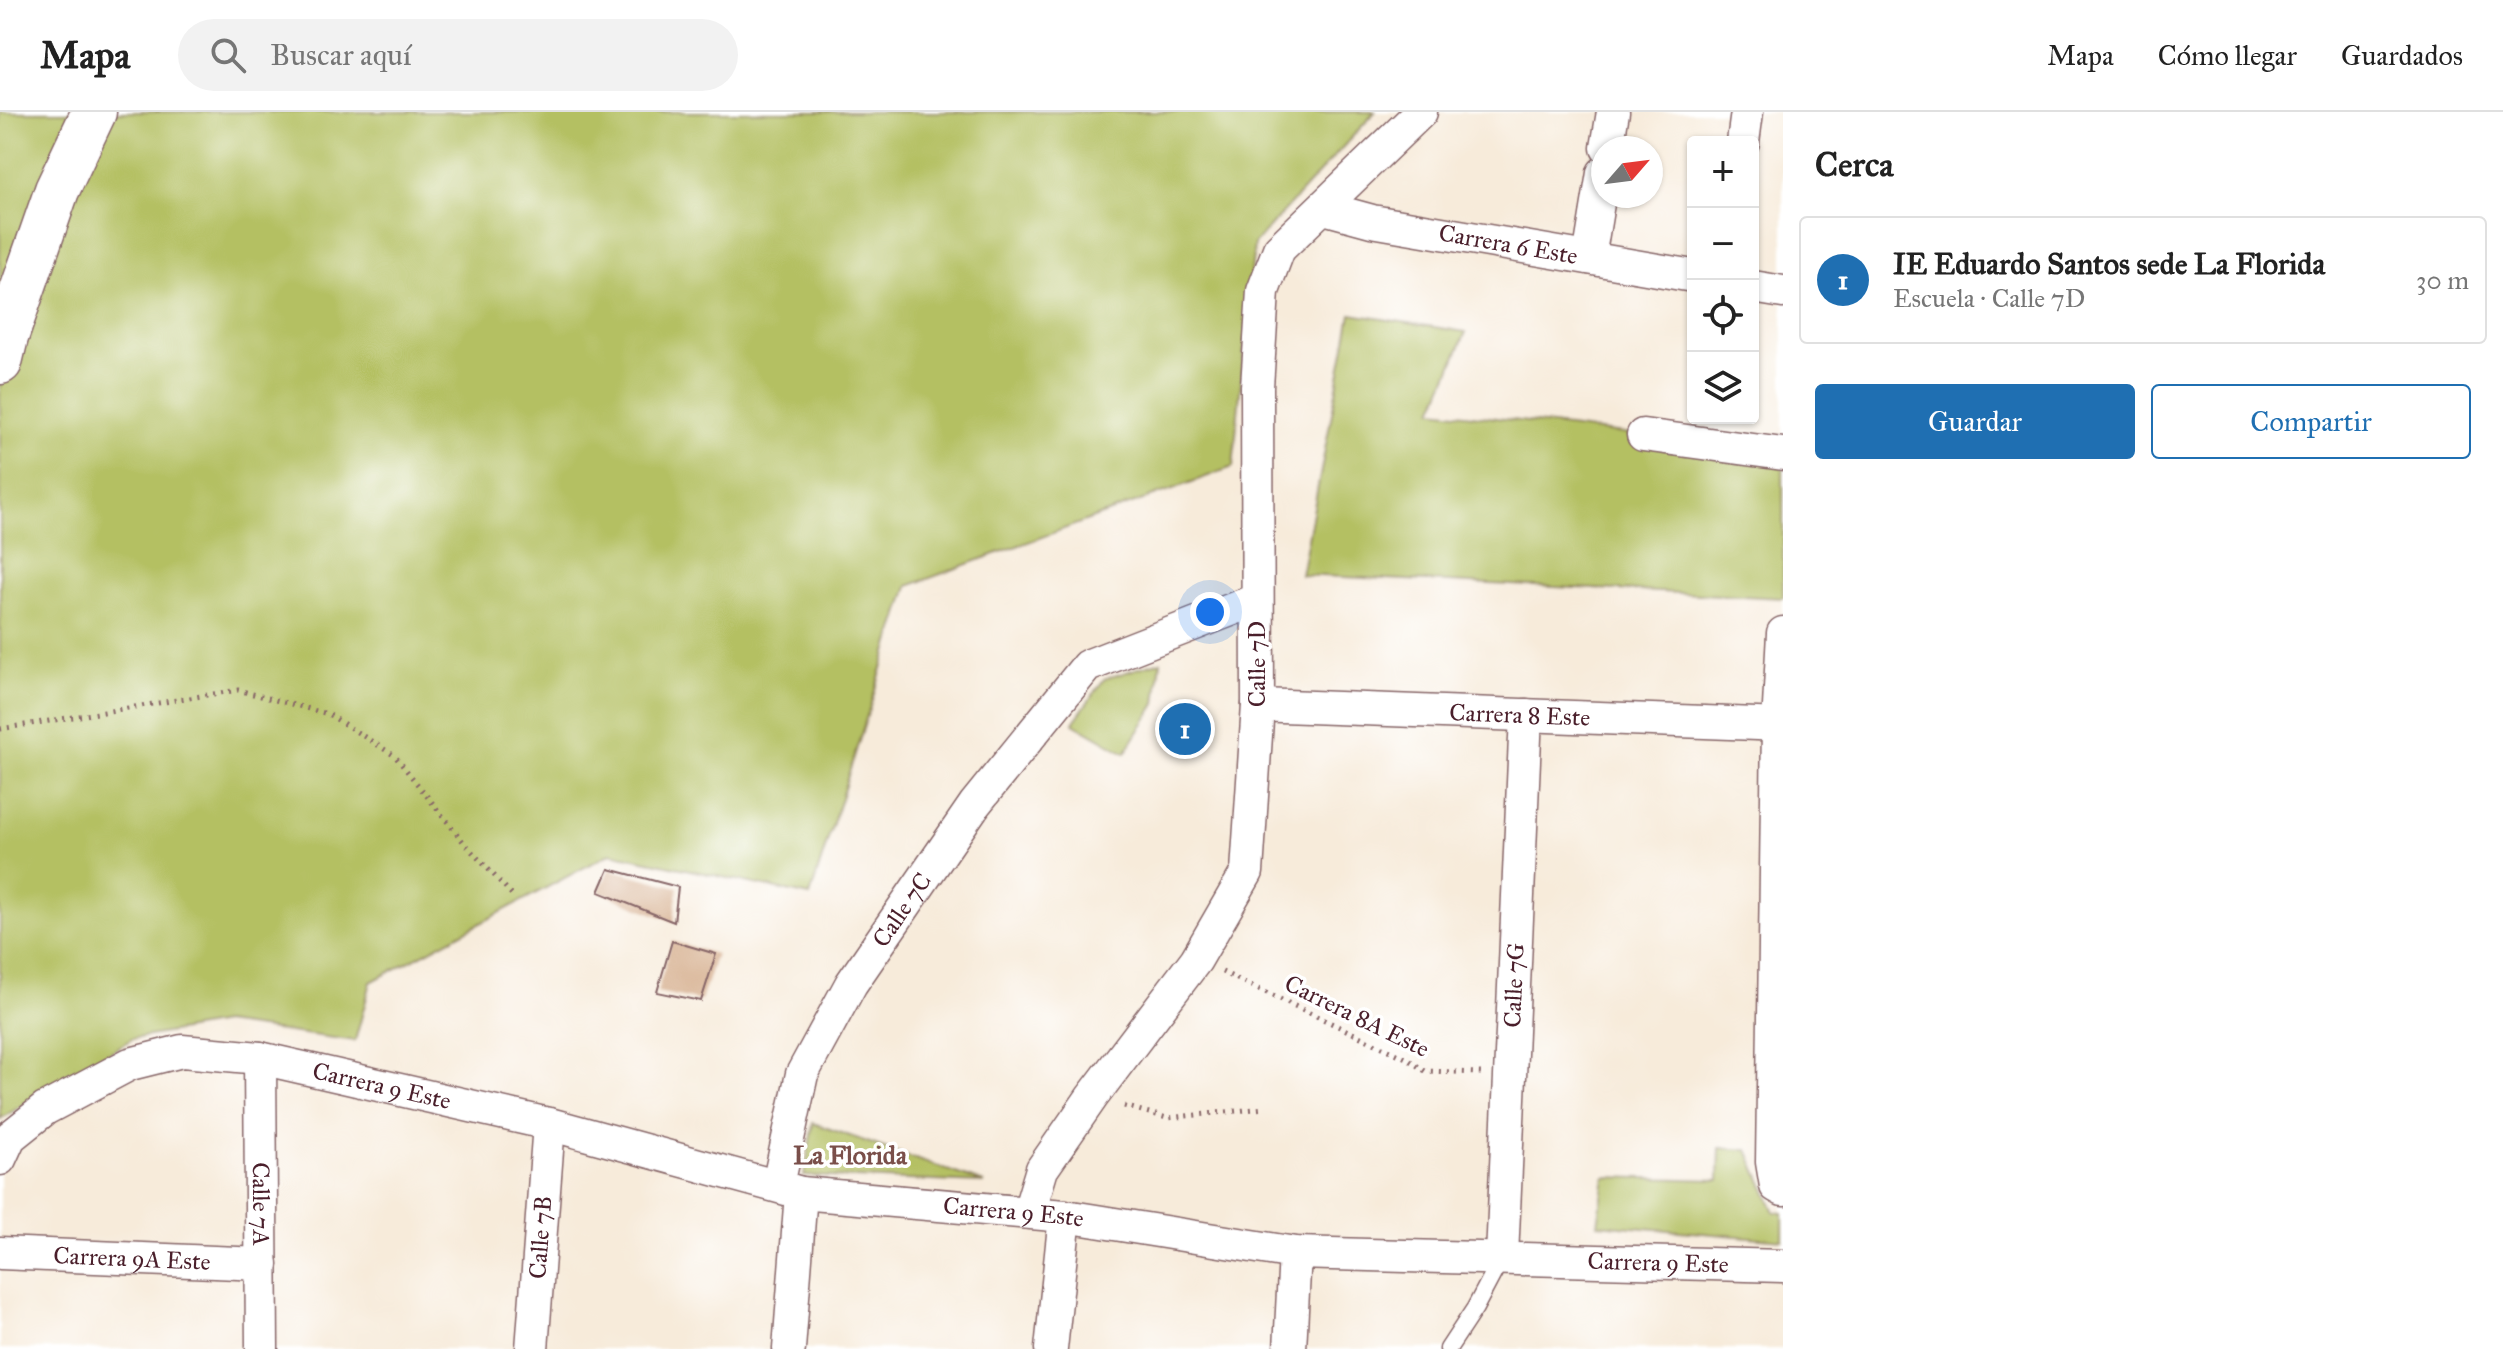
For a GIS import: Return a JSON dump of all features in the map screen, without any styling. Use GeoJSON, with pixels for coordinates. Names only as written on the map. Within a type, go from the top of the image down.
{"type":"FeatureCollection","features":[{"type":"Feature","properties":{"kind":"main road"},"geometry":{"type":"LineString","coordinates":[[0,362],[57,190],[94,112]]}},
{"type":"Feature","properties":{"kind":"street","name":"Calle 7D"},"geometry":{"type":"LineString","coordinates":[[1029,1212],[1042,1169],[1092,1097],[1196,960],[1247,872],[1258,705],[1257,387],[1263,291],[1279,249],[1421,112]]}},
{"type":"Feature","properties":{"kind":"street"},"geometry":{"type":"LineString","coordinates":[[1609,136],[1613,112]]}},
{"type":"Feature","properties":{"kind":"street"},"geometry":{"type":"LineString","coordinates":[[1744,136],[1747,112]]}},
{"type":"Feature","properties":{"kind":"street","name":"Carrera 6 Este"},"geometry":{"type":"LineString","coordinates":[[1324,208],[1372,221],[1687,275]]}},
{"type":"Feature","properties":{"kind":"street"},"geometry":{"type":"LineString","coordinates":[[1589,258],[1597,208]]}},
{"type":"Feature","properties":{"kind":"street"},"geometry":{"type":"LineString","coordinates":[[1759,288],[1783,292]]}},
{"type":"Feature","properties":{"kind":"street"},"geometry":{"type":"LineString","coordinates":[[1643,435],[1783,454]]}},
{"type":"Feature","properties":{"kind":"street","name":"Calle 7C"},"geometry":{"type":"LineString","coordinates":[[789,1349],[790,1189],[802,1074],[851,984],[975,804],[1087,666],[1256,600]]}},
{"type":"Feature","properties":{"kind":"street"},"geometry":{"type":"LineString","coordinates":[[1779,1188],[1772,1162],[1783,633]]}},
{"type":"Feature","properties":{"kind":"street","name":"Carrera 8 Este"},"geometry":{"type":"LineString","coordinates":[[1258,705],[1780,725]]}},
{"type":"Feature","properties":{"kind":"street","name":"Calle 7G"},"geometry":{"type":"LineString","coordinates":[[1502,1257],[1526,715]]}},
{"type":"Feature","properties":{"kind":"street","name":"Carrera 9 Este"},"geometry":{"type":"LineString","coordinates":[[5,1148],[45,1109],[130,1064],[182,1051],[260,1058],[549,1124],[790,1189],[1065,1216],[1295,1253],[1783,1266]]}},
{"type":"Feature","properties":{"kind":"street","name":"Calle 7A"},"geometry":{"type":"LineString","coordinates":[[260,1058],[262,1349]]}},
{"type":"Feature","properties":{"kind":"street","name":"Calle 7B"},"geometry":{"type":"LineString","coordinates":[[532,1349],[549,1124]]}},
{"type":"Feature","properties":{"kind":"street"},"geometry":{"type":"LineString","coordinates":[[1051,1349],[1065,1216]]}},
{"type":"Feature","properties":{"kind":"street","name":"Carrera 9A Este"},"geometry":{"type":"LineString","coordinates":[[0,1253],[262,1264]]}},
{"type":"Feature","properties":{"kind":"street"},"geometry":{"type":"LineString","coordinates":[[1290,1349],[1295,1253]]}},
{"type":"Feature","properties":{"kind":"lane"},"geometry":{"type":"LineString","coordinates":[[1448,1349],[1475,1308],[1502,1257]]}},
{"type":"Feature","properties":{"kind":"path"},"geometry":{"type":"LineString","coordinates":[[0,729],[238,690],[328,714],[395,756],[465,844],[515,898]]}},
{"type":"Feature","properties":{"kind":"path","name":"Carrera 8A Este"},"geometry":{"type":"LineString","coordinates":[[1196,960],[1406,1058],[1425,1071],[1509,1074]]}},
{"type":"Feature","properties":{"kind":"path"},"geometry":{"type":"LineString","coordinates":[[1092,1097],[1167,1118],[1265,1108]]}},
{"type":"Feature","properties":{"kind":"green space"},"geometry":{"type":"Polygon","coordinates":[[[0,112],[1375,112],[1254,244],[1233,467],[908,586],[810,896],[611,853],[371,982],[355,1041],[223,1023],[132,1039],[0,1119],[0,112]]]}},
{"type":"Feature","properties":{"kind":"green space"},"geometry":{"type":"Polygon","coordinates":[[[1351,314],[1466,332],[1433,410],[1783,454],[1783,598],[1301,575],[1351,314]]]}},
{"type":"Feature","properties":{"kind":"green space"},"geometry":{"type":"Polygon","coordinates":[[[1161,661],[1156,704],[1125,753],[1073,723],[1104,679],[1161,661]]]}},
{"type":"Feature","properties":{"kind":"green space"},"geometry":{"type":"Polygon","coordinates":[[[813,1123],[984,1183],[804,1176],[813,1123]]]}},
{"type":"Feature","properties":{"kind":"green space"},"geometry":{"type":"Polygon","coordinates":[[[1720,1148],[1748,1150],[1775,1212],[1783,1213],[1783,1240],[1598,1224],[1605,1177],[1719,1180],[1720,1148]]]}},
{"type":"Feature","properties":{"kind":"building"},"geometry":{"type":"Polygon","coordinates":[[[609,869],[678,887],[674,922],[599,892],[609,869]]]}},
{"type":"Feature","properties":{"kind":"building"},"geometry":{"type":"Polygon","coordinates":[[[672,941],[716,954],[701,1001],[657,992],[672,941]]]}},
{"type":"Feature","properties":{"kind":"place","name":"IE Eduardo Santos sede La Florida"},"geometry":{"type":"Point","coordinates":[1185,729]}},
{"type":"Feature","properties":{"kind":"district","name":"La Florida"},"geometry":{"type":"Point","coordinates":[850,1155]}}]}
